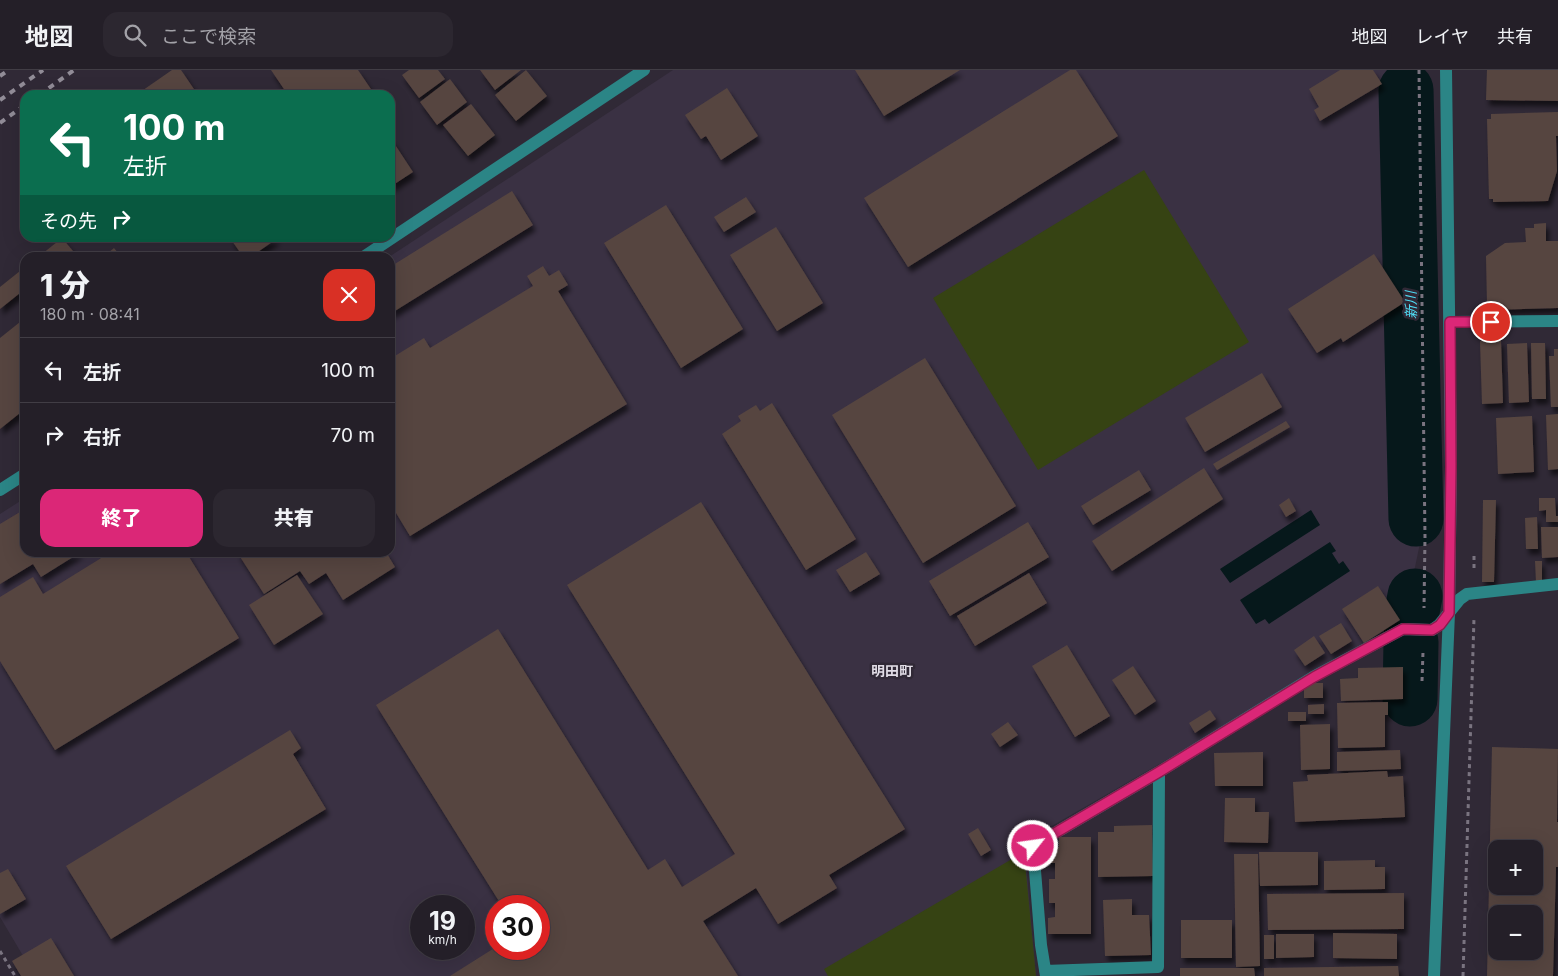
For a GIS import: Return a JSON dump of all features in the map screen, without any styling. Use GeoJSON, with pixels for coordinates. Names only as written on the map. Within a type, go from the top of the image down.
{"type":"FeatureCollection","features":[{"type":"Feature","properties":{"kind":"street"},"geometry":{"type":"LineString","coordinates":[[395,236],[644,70]]}},
{"type":"Feature","properties":{"kind":"street"},"geometry":{"type":"LineString","coordinates":[[1434,976],[1449,613],[1451,467],[1446,70]]}},
{"type":"Feature","properties":{"kind":"street"},"geometry":{"type":"LineString","coordinates":[[371,252],[386,242]]}},
{"type":"Feature","properties":{"kind":"street"},"geometry":{"type":"LineString","coordinates":[[1450,322],[1558,321]]}},
{"type":"Feature","properties":{"kind":"street"},"geometry":{"type":"LineString","coordinates":[[0,490],[20,477]]}},
{"type":"Feature","properties":{"kind":"street"},"geometry":{"type":"LineString","coordinates":[[1159,772],[1158,967],[1045,973],[1040,945],[1033,846],[1159,772],[1322,672],[1403,629],[1432,630],[1440,625],[1467,594],[1558,584]]}},
{"type":"Feature","properties":{"kind":"path"},"geometry":{"type":"LineString","coordinates":[[1419,70],[1426,538],[1422,687]]}},
{"type":"Feature","properties":{"kind":"path"},"geometry":{"type":"LineString","coordinates":[[0,951],[15,976]]}},
{"type":"Feature","properties":{"kind":"shaded area"},"geometry":{"type":"Polygon","coordinates":[[[673,70],[1410,70],[1421,538],[1405,616],[1401,625],[1024,842],[1036,976],[35,976],[0,917],[0,514],[20,501],[20,557],[395,557],[395,253],[673,70]]]}},
{"type":"Feature","properties":{"kind":"shaded area"},"geometry":{"type":"Polygon","coordinates":[[[1311,510],[1320,525],[1230,583],[1220,569],[1311,510]]]}},
{"type":"Feature","properties":{"kind":"shaded area"},"geometry":{"type":"Polygon","coordinates":[[[1330,542],[1336,551],[1332,553],[1339,564],[1343,561],[1350,571],[1269,624],[1265,619],[1256,624],[1240,600],[1330,542]]]}},
{"type":"Feature","properties":{"kind":"green space"},"geometry":{"type":"Polygon","coordinates":[[[1144,170],[1249,342],[1038,470],[933,298],[1144,170]]]}},
{"type":"Feature","properties":{"kind":"green space"},"geometry":{"type":"Polygon","coordinates":[[[1024,852],[1036,976],[828,976],[824,969],[1024,852]]]}},
{"type":"Feature","properties":{"kind":"building"},"geometry":{"type":"Polygon","coordinates":[[[172,70],[181,70],[195,90],[143,90],[172,70]]]}},
{"type":"Feature","properties":{"kind":"building"},"geometry":{"type":"Polygon","coordinates":[[[271,70],[358,70],[372,90],[285,90],[271,70]]]}},
{"type":"Feature","properties":{"kind":"building"},"geometry":{"type":"Polygon","coordinates":[[[409,70],[438,70],[445,79],[419,98],[402,75],[409,70]]]}},
{"type":"Feature","properties":{"kind":"building"},"geometry":{"type":"Polygon","coordinates":[[[480,70],[521,70],[495,90],[480,70]]]}},
{"type":"Feature","properties":{"kind":"building"},"geometry":{"type":"Polygon","coordinates":[[[526,70],[547,96],[516,121],[495,95],[526,70]]]}},
{"type":"Feature","properties":{"kind":"building"},"geometry":{"type":"Polygon","coordinates":[[[855,70],[960,70],[884,116],[855,70]]]}},
{"type":"Feature","properties":{"kind":"building"},"geometry":{"type":"Polygon","coordinates":[[[1070,70],[1076,70],[1118,136],[908,267],[864,198],[1070,70]]]}},
{"type":"Feature","properties":{"kind":"building"},"geometry":{"type":"Polygon","coordinates":[[[1340,70],[1373,70],[1382,84],[1320,121],[1314,110],[1319,107],[1309,89],[1340,70]]]}},
{"type":"Feature","properties":{"kind":"building"},"geometry":{"type":"Polygon","coordinates":[[[1487,70],[1558,70],[1558,101],[1486,100],[1487,70]]]}},
{"type":"Feature","properties":{"kind":"building"},"geometry":{"type":"Polygon","coordinates":[[[450,79],[467,102],[437,125],[420,102],[450,79]]]}},
{"type":"Feature","properties":{"kind":"building"},"geometry":{"type":"Polygon","coordinates":[[[727,88],[758,136],[721,160],[706,136],[701,139],[685,115],[727,88]]]}},
{"type":"Feature","properties":{"kind":"building"},"geometry":{"type":"Polygon","coordinates":[[[471,104],[495,135],[468,156],[443,125],[471,104]]]}},
{"type":"Feature","properties":{"kind":"building"},"geometry":{"type":"Polygon","coordinates":[[[1558,112],[1558,136],[1556,136],[1557,171],[1548,201],[1493,202],[1493,199],[1489,199],[1487,119],[1491,119],[1491,114],[1558,112]]]}},
{"type":"Feature","properties":{"kind":"building"},"geometry":{"type":"Polygon","coordinates":[[[395,145],[413,172],[395,184],[395,145]]]}},
{"type":"Feature","properties":{"kind":"building"},"geometry":{"type":"Polygon","coordinates":[[[512,191],[533,225],[395,311],[395,264],[512,191]]]}},
{"type":"Feature","properties":{"kind":"building"},"geometry":{"type":"Polygon","coordinates":[[[746,197],[756,212],[724,232],[714,217],[746,197]]]}},
{"type":"Feature","properties":{"kind":"building"},"geometry":{"type":"Polygon","coordinates":[[[666,205],[743,329],[681,368],[604,243],[666,205]]]}},
{"type":"Feature","properties":{"kind":"building"},"geometry":{"type":"Polygon","coordinates":[[[1546,223],[1546,241],[1558,241],[1558,308],[1491,310],[1491,304],[1487,304],[1486,256],[1505,243],[1526,242],[1525,228],[1534,228],[1534,224],[1546,223]]]}},
{"type":"Feature","properties":{"kind":"building"},"geometry":{"type":"Polygon","coordinates":[[[776,227],[823,303],[777,331],[730,255],[776,227]]]}},
{"type":"Feature","properties":{"kind":"building"},"geometry":{"type":"Polygon","coordinates":[[[57,242],[65,242],[73,251],[72,252],[44,252],[57,242]]]}},
{"type":"Feature","properties":{"kind":"building"},"geometry":{"type":"Polygon","coordinates":[[[233,242],[272,242],[258,252],[240,252],[233,242]]]}},
{"type":"Feature","properties":{"kind":"building"},"geometry":{"type":"Polygon","coordinates":[[[114,248],[117,252],[109,252],[114,248]]]}},
{"type":"Feature","properties":{"kind":"building"},"geometry":{"type":"Polygon","coordinates":[[[1374,254],[1405,302],[1343,342],[1341,338],[1317,353],[1288,309],[1374,254]]]}},
{"type":"Feature","properties":{"kind":"building"},"geometry":{"type":"Polygon","coordinates":[[[543,266],[549,276],[559,270],[568,285],[558,291],[627,404],[410,536],[395,511],[395,356],[424,338],[430,348],[533,286],[527,276],[543,266]]]}},
{"type":"Feature","properties":{"kind":"building"},"geometry":{"type":"Polygon","coordinates":[[[20,271],[20,293],[0,309],[0,287],[20,271]]]}},
{"type":"Feature","properties":{"kind":"building"},"geometry":{"type":"Polygon","coordinates":[[[20,322],[20,413],[0,429],[0,338],[20,322]]]}},
{"type":"Feature","properties":{"kind":"building"},"geometry":{"type":"Polygon","coordinates":[[[1501,340],[1503,403],[1482,404],[1480,341],[1501,340]]]}},
{"type":"Feature","properties":{"kind":"building"},"geometry":{"type":"Polygon","coordinates":[[[1527,343],[1529,402],[1509,403],[1507,344],[1527,343]]]}},
{"type":"Feature","properties":{"kind":"building"},"geometry":{"type":"Polygon","coordinates":[[[1531,343],[1545,343],[1546,399],[1532,399],[1531,343]]]}},
{"type":"Feature","properties":{"kind":"building"},"geometry":{"type":"Polygon","coordinates":[[[1554,349],[1558,349],[1558,407],[1551,407],[1549,356],[1554,356],[1554,349]]]}},
{"type":"Feature","properties":{"kind":"building"},"geometry":{"type":"Polygon","coordinates":[[[925,358],[1016,506],[923,563],[832,415],[925,358]]]}},
{"type":"Feature","properties":{"kind":"building"},"geometry":{"type":"Polygon","coordinates":[[[1262,373],[1282,407],[1205,452],[1185,418],[1262,373]]]}},
{"type":"Feature","properties":{"kind":"building"},"geometry":{"type":"Polygon","coordinates":[[[772,403],[856,539],[806,570],[722,434],[741,421],[738,416],[756,405],[760,411],[772,403]]]}},
{"type":"Feature","properties":{"kind":"building"},"geometry":{"type":"Polygon","coordinates":[[[1558,414],[1558,469],[1548,470],[1546,415],[1558,414]]]}},
{"type":"Feature","properties":{"kind":"building"},"geometry":{"type":"Polygon","coordinates":[[[1532,416],[1534,472],[1498,474],[1496,418],[1532,416]]]}},
{"type":"Feature","properties":{"kind":"building"},"geometry":{"type":"Polygon","coordinates":[[[1286,421],[1290,427],[1217,470],[1213,464],[1286,421]]]}},
{"type":"Feature","properties":{"kind":"building"},"geometry":{"type":"Polygon","coordinates":[[[1204,468],[1223,499],[1112,571],[1092,541],[1204,468]]]}},
{"type":"Feature","properties":{"kind":"building"},"geometry":{"type":"Polygon","coordinates":[[[1139,470],[1151,490],[1093,525],[1081,506],[1139,470]]]}},
{"type":"Feature","properties":{"kind":"building"},"geometry":{"type":"Polygon","coordinates":[[[1289,498],[1296,511],[1286,517],[1279,505],[1289,498]]]}},
{"type":"Feature","properties":{"kind":"building"},"geometry":{"type":"Polygon","coordinates":[[[1539,498],[1555,498],[1558,522],[1546,522],[1546,510],[1539,511],[1539,498]]]}},
{"type":"Feature","properties":{"kind":"building"},"geometry":{"type":"Polygon","coordinates":[[[1483,500],[1496,500],[1494,582],[1482,582],[1483,500]]]}},
{"type":"Feature","properties":{"kind":"building"},"geometry":{"type":"Polygon","coordinates":[[[701,502],[905,829],[829,875],[837,888],[778,924],[756,888],[703,921],[738,976],[450,976],[485,954],[485,960],[550,960],[550,895],[495,895],[376,705],[498,629],[648,870],[665,859],[682,887],[735,854],[567,585],[701,502]]]}},
{"type":"Feature","properties":{"kind":"building"},"geometry":{"type":"Polygon","coordinates":[[[20,512],[20,557],[73,557],[41,577],[33,564],[0,584],[0,524],[20,512]]]}},
{"type":"Feature","properties":{"kind":"building"},"geometry":{"type":"Polygon","coordinates":[[[1537,517],[1538,549],[1526,549],[1525,518],[1537,517]]]}},
{"type":"Feature","properties":{"kind":"building"},"geometry":{"type":"Polygon","coordinates":[[[1028,522],[1049,557],[950,616],[929,581],[1028,522]]]}},
{"type":"Feature","properties":{"kind":"building"},"geometry":{"type":"Polygon","coordinates":[[[1541,527],[1558,527],[1558,557],[1542,558],[1541,527]]]}},
{"type":"Feature","properties":{"kind":"building"},"geometry":{"type":"Polygon","coordinates":[[[866,552],[880,574],[850,592],[836,570],[866,552]]]}},
{"type":"Feature","properties":{"kind":"building"},"geometry":{"type":"Polygon","coordinates":[[[103,557],[189,557],[239,638],[55,750],[0,661],[0,597],[33,577],[43,594],[103,557]]]}},
{"type":"Feature","properties":{"kind":"building"},"geometry":{"type":"Polygon","coordinates":[[[240,557],[389,557],[395,567],[343,600],[326,573],[309,584],[300,571],[264,594],[240,557]]]}},
{"type":"Feature","properties":{"kind":"building"},"geometry":{"type":"Polygon","coordinates":[[[1535,561],[1542,561],[1542,582],[1536,582],[1535,561]]]}},
{"type":"Feature","properties":{"kind":"building"},"geometry":{"type":"Polygon","coordinates":[[[1029,573],[1047,603],[975,646],[957,616],[1029,573]]]}},
{"type":"Feature","properties":{"kind":"building"},"geometry":{"type":"Polygon","coordinates":[[[297,575],[323,614],[274,645],[249,605],[297,575]]]}},
{"type":"Feature","properties":{"kind":"building"},"geometry":{"type":"Polygon","coordinates":[[[1378,586],[1400,620],[1364,643],[1342,609],[1378,586]]]}},
{"type":"Feature","properties":{"kind":"building"},"geometry":{"type":"Polygon","coordinates":[[[1341,623],[1352,641],[1331,654],[1319,636],[1341,623]]]}},
{"type":"Feature","properties":{"kind":"building"},"geometry":{"type":"Polygon","coordinates":[[[1314,636],[1325,653],[1305,666],[1294,650],[1314,636]]]}},
{"type":"Feature","properties":{"kind":"building"},"geometry":{"type":"Polygon","coordinates":[[[1067,645],[1110,716],[1075,737],[1032,666],[1067,645]]]}},
{"type":"Feature","properties":{"kind":"building"},"geometry":{"type":"Polygon","coordinates":[[[1133,666],[1156,701],[1135,715],[1112,680],[1133,666]]]}},
{"type":"Feature","properties":{"kind":"building"},"geometry":{"type":"Polygon","coordinates":[[[1403,667],[1403,699],[1341,701],[1340,679],[1358,678],[1358,668],[1403,667]]]}},
{"type":"Feature","properties":{"kind":"building"},"geometry":{"type":"Polygon","coordinates":[[[1304,683],[1323,683],[1323,698],[1304,698],[1304,683]]]}},
{"type":"Feature","properties":{"kind":"building"},"geometry":{"type":"Polygon","coordinates":[[[1388,702],[1388,715],[1385,715],[1385,747],[1338,748],[1337,703],[1388,702]]]}},
{"type":"Feature","properties":{"kind":"building"},"geometry":{"type":"Polygon","coordinates":[[[1324,704],[1324,714],[1308,714],[1308,705],[1324,704]]]}},
{"type":"Feature","properties":{"kind":"building"},"geometry":{"type":"Polygon","coordinates":[[[1210,710],[1216,719],[1195,733],[1189,723],[1210,710]]]}},
{"type":"Feature","properties":{"kind":"building"},"geometry":{"type":"Polygon","coordinates":[[[1288,712],[1306,712],[1306,721],[1288,721],[1288,712]]]}},
{"type":"Feature","properties":{"kind":"building"},"geometry":{"type":"Polygon","coordinates":[[[1008,722],[1018,735],[1000,747],[991,734],[1008,722]]]}},
{"type":"Feature","properties":{"kind":"building"},"geometry":{"type":"Polygon","coordinates":[[[1330,724],[1330,769],[1301,770],[1300,725],[1330,724]]]}},
{"type":"Feature","properties":{"kind":"building"},"geometry":{"type":"Polygon","coordinates":[[[290,730],[301,748],[293,754],[326,809],[111,939],[66,866],[290,730]]]}},
{"type":"Feature","properties":{"kind":"building"},"geometry":{"type":"Polygon","coordinates":[[[1492,747],[1558,749],[1558,867],[1556,867],[1553,976],[1487,976],[1488,930],[1488,960],[1543,960],[1543,905],[1489,905],[1489,895],[1543,895],[1543,840],[1490,840],[1492,747]]]}},
{"type":"Feature","properties":{"kind":"building"},"geometry":{"type":"Polygon","coordinates":[[[1400,750],[1401,769],[1337,771],[1337,752],[1400,750]]]}},
{"type":"Feature","properties":{"kind":"building"},"geometry":{"type":"Polygon","coordinates":[[[1263,752],[1263,786],[1215,786],[1214,753],[1263,752]]]}},
{"type":"Feature","properties":{"kind":"building"},"geometry":{"type":"Polygon","coordinates":[[[1387,771],[1388,777],[1403,776],[1405,817],[1295,822],[1293,782],[1308,781],[1307,775],[1387,771]]]}},
{"type":"Feature","properties":{"kind":"building"},"geometry":{"type":"Polygon","coordinates":[[[1225,798],[1255,798],[1255,812],[1269,812],[1268,843],[1224,842],[1225,798]]]}},
{"type":"Feature","properties":{"kind":"building"},"geometry":{"type":"Polygon","coordinates":[[[1152,825],[1153,876],[1098,877],[1098,832],[1114,832],[1114,826],[1152,825]]]}},
{"type":"Feature","properties":{"kind":"building"},"geometry":{"type":"Polygon","coordinates":[[[978,828],[991,850],[981,856],[968,834],[978,828]]]}},
{"type":"Feature","properties":{"kind":"building"},"geometry":{"type":"Polygon","coordinates":[[[1059,837],[1091,837],[1091,934],[1048,934],[1048,918],[1055,917],[1055,903],[1049,903],[1049,879],[1055,879],[1055,863],[1046,863],[1046,846],[1059,847],[1059,837]]]}},
{"type":"Feature","properties":{"kind":"building"},"geometry":{"type":"Polygon","coordinates":[[[1259,852],[1318,852],[1318,885],[1260,886],[1259,852]]]}},
{"type":"Feature","properties":{"kind":"building"},"geometry":{"type":"Polygon","coordinates":[[[1234,854],[1258,854],[1260,966],[1236,967],[1234,854]]]}},
{"type":"Feature","properties":{"kind":"building"},"geometry":{"type":"Polygon","coordinates":[[[1375,860],[1375,867],[1385,867],[1385,889],[1324,890],[1324,861],[1375,860]]]}},
{"type":"Feature","properties":{"kind":"building"},"geometry":{"type":"Polygon","coordinates":[[[8,869],[26,899],[0,914],[0,873],[8,869]]]}},
{"type":"Feature","properties":{"kind":"building"},"geometry":{"type":"Polygon","coordinates":[[[1404,893],[1404,929],[1268,930],[1267,894],[1404,893]]]}},
{"type":"Feature","properties":{"kind":"building"},"geometry":{"type":"Polygon","coordinates":[[[1132,899],[1132,915],[1149,915],[1151,955],[1105,956],[1103,900],[1132,899]]]}},
{"type":"Feature","properties":{"kind":"building"},"geometry":{"type":"Polygon","coordinates":[[[1181,920],[1232,920],[1232,958],[1181,958],[1181,920]]]}},
{"type":"Feature","properties":{"kind":"building"},"geometry":{"type":"Polygon","coordinates":[[[1333,933],[1397,934],[1397,959],[1333,958],[1333,933]]]}},
{"type":"Feature","properties":{"kind":"building"},"geometry":{"type":"Polygon","coordinates":[[[1276,934],[1314,934],[1314,957],[1276,958],[1276,934]]]}},
{"type":"Feature","properties":{"kind":"building"},"geometry":{"type":"Polygon","coordinates":[[[1264,935],[1274,935],[1274,959],[1264,959],[1264,935]]]}},
{"type":"Feature","properties":{"kind":"building"},"geometry":{"type":"Polygon","coordinates":[[[51,938],[74,976],[21,976],[12,961],[51,938]]]}},
{"type":"Feature","properties":{"kind":"building"},"geometry":{"type":"Polygon","coordinates":[[[1398,966],[1399,976],[1264,976],[1264,968],[1398,966]]]}},
{"type":"Feature","properties":{"kind":"building"},"geometry":{"type":"Polygon","coordinates":[[[1180,968],[1254,968],[1255,976],[1180,976],[1180,968]]]}},
{"type":"Feature","properties":{"kind":"waterway","name":"新川"},"geometry":{"type":"LineString","coordinates":[[1406,90],[1416,519]]}},
{"type":"Feature","properties":{"kind":"waterway","name":"新川"},"geometry":{"type":"LineString","coordinates":[[1410,622],[1415,596]]}},
{"type":"Feature","properties":{"kind":"waterway","name":"新川"},"geometry":{"type":"LineString","coordinates":[[1410,699],[1411,642]]}},
{"type":"Feature","properties":{"kind":"railway"},"geometry":{"type":"LineString","coordinates":[[0,76],[9,70]]}},
{"type":"Feature","properties":{"kind":"railway"},"geometry":{"type":"LineString","coordinates":[[0,100],[43,70]]}},
{"type":"Feature","properties":{"kind":"railway"},"geometry":{"type":"LineString","coordinates":[[46,90],[74,70]]}},
{"type":"Feature","properties":{"kind":"railway"},"geometry":{"type":"LineString","coordinates":[[0,123],[20,109]]}},
{"type":"Feature","properties":{"kind":"district","name":"明田町"},"geometry":{"type":"Point","coordinates":[892,671]}},
{"type":"Feature","properties":{"kind":"route"},"geometry":{"type":"LineString","coordinates":[[1033,846],[1159,772],[1314,677],[1403,629],[1432,630],[1440,625],[1449,613],[1450,322],[1491,322]]}}]}
